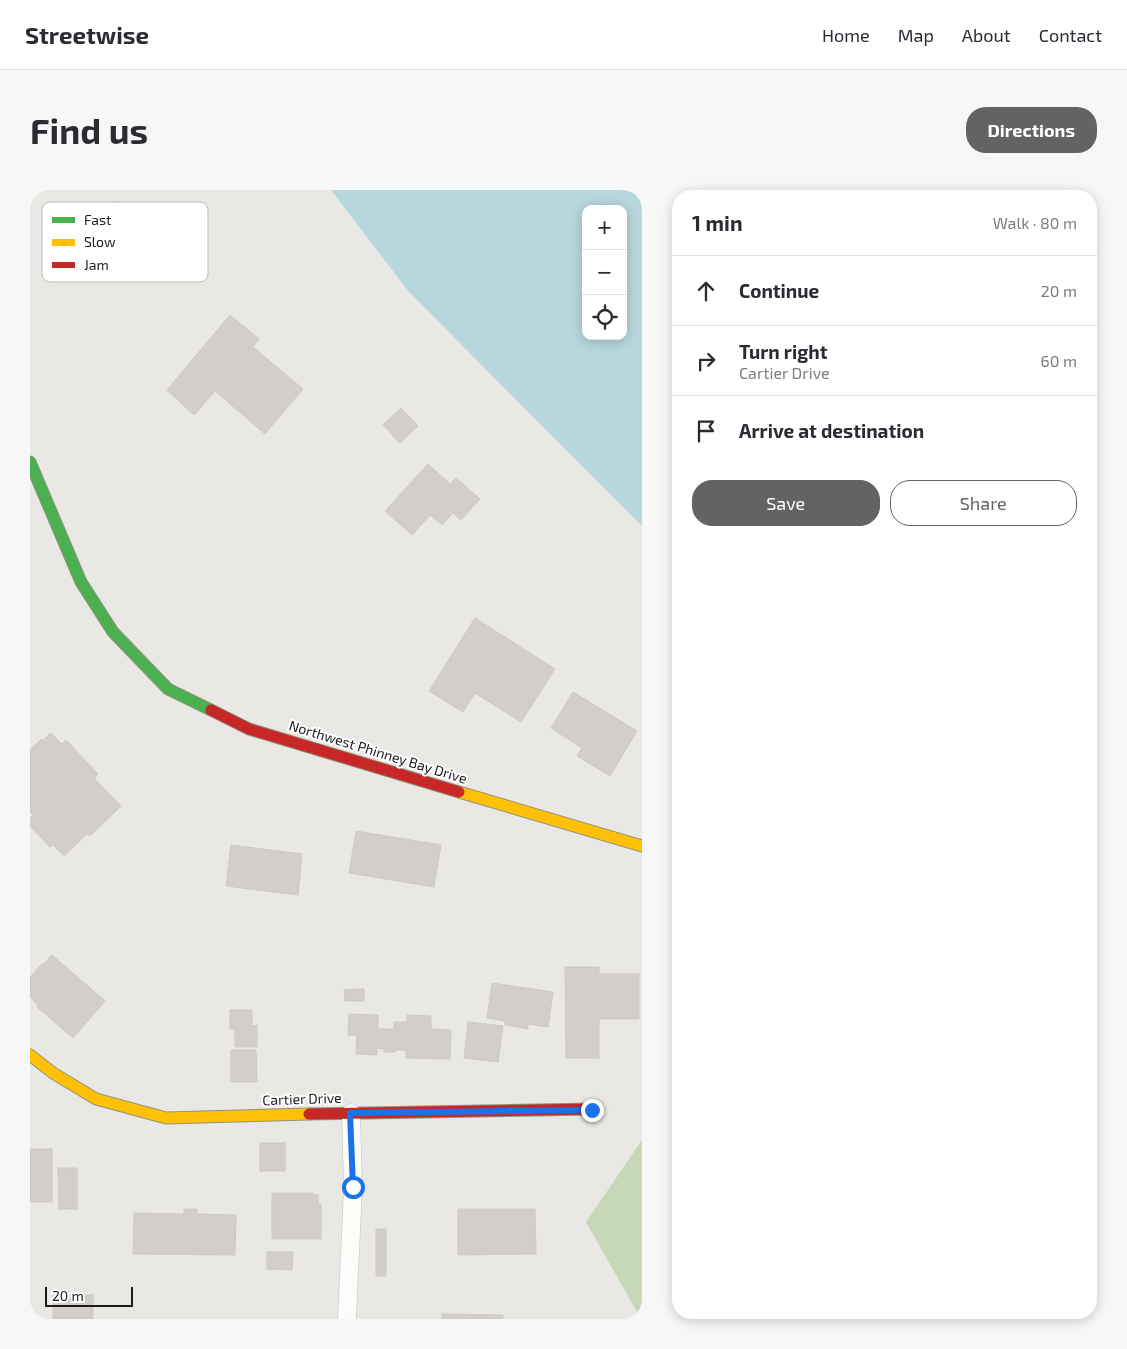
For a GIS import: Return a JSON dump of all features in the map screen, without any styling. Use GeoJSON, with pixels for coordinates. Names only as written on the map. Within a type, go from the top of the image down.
{"type":"FeatureCollection","features":[{"type":"Feature","properties":{"kind":"street","name":"Northwest Phinney Bay Drive"},"geometry":{"type":"LineString","coordinates":[[30,462],[82,582],[113,632],[168,689],[249,729],[642,846]]}},
{"type":"Feature","properties":{"kind":"street","name":"Cartier Drive"},"geometry":{"type":"LineString","coordinates":[[30,1055],[54,1073],[96,1099],[166,1118],[350,1113],[592,1110]]}},
{"type":"Feature","properties":{"kind":"lane"},"geometry":{"type":"LineString","coordinates":[[347,1319],[353,1187],[350,1113]]}},
{"type":"Feature","properties":{"kind":"green space"},"geometry":{"type":"Polygon","coordinates":[[[642,1140],[642,1319],[641,1319],[586,1222],[642,1140]]]}},
{"type":"Feature","properties":{"kind":"water"},"geometry":{"type":"Polygon","coordinates":[[[331,190],[642,190],[642,526],[409,292],[331,190]]]}},
{"type":"Feature","properties":{"kind":"building"},"geometry":{"type":"Polygon","coordinates":[[[230,315],[259,339],[253,347],[303,389],[265,434],[215,391],[194,415],[167,390],[230,315]]]}},
{"type":"Feature","properties":{"kind":"building"},"geometry":{"type":"Polygon","coordinates":[[[401,408],[418,426],[400,443],[383,425],[401,408]]]}},
{"type":"Feature","properties":{"kind":"building"},"geometry":{"type":"Polygon","coordinates":[[[428,464],[450,484],[456,478],[480,499],[461,520],[453,513],[442,525],[430,515],[412,535],[385,511],[428,464]]]}},
{"type":"Feature","properties":{"kind":"building"},"geometry":{"type":"Polygon","coordinates":[[[475,618],[555,669],[521,722],[475,693],[463,712],[429,691],[475,618]]]}},
{"type":"Feature","properties":{"kind":"building"},"geometry":{"type":"Polygon","coordinates":[[[573,692],[637,731],[610,776],[577,756],[582,748],[551,728],[573,692]]]}},
{"type":"Feature","properties":{"kind":"building"},"geometry":{"type":"Polygon","coordinates":[[[51,733],[62,744],[66,740],[98,774],[94,778],[121,806],[90,836],[87,834],[64,856],[53,845],[50,847],[30,826],[30,818],[33,815],[30,812],[30,750],[41,739],[42,741],[51,733]]]}},
{"type":"Feature","properties":{"kind":"building"},"geometry":{"type":"Polygon","coordinates":[[[356,831],[441,845],[434,887],[349,873],[356,831]]]}},
{"type":"Feature","properties":{"kind":"building"},"geometry":{"type":"Polygon","coordinates":[[[231,845],[302,854],[298,895],[226,886],[231,845]]]}},
{"type":"Feature","properties":{"kind":"building"},"geometry":{"type":"Polygon","coordinates":[[[52,955],[105,1001],[73,1038],[37,1007],[38,1005],[30,997],[30,977],[52,955]]]}},
{"type":"Feature","properties":{"kind":"building"},"geometry":{"type":"Polygon","coordinates":[[[565,967],[599,967],[599,974],[639,974],[639,1019],[599,1019],[599,1058],[566,1058],[565,967]]]}},
{"type":"Feature","properties":{"kind":"building"},"geometry":{"type":"Polygon","coordinates":[[[492,983],[553,992],[548,1027],[528,1024],[528,1029],[505,1025],[505,1021],[487,1018],[492,983]]]}},
{"type":"Feature","properties":{"kind":"building"},"geometry":{"type":"Polygon","coordinates":[[[364,989],[364,1001],[345,1001],[344,990],[364,989]]]}},
{"type":"Feature","properties":{"kind":"building"},"geometry":{"type":"Polygon","coordinates":[[[230,1010],[252,1010],[252,1026],[257,1025],[257,1047],[235,1047],[235,1029],[230,1029],[230,1010]]]}},
{"type":"Feature","properties":{"kind":"building"},"geometry":{"type":"Polygon","coordinates":[[[349,1014],[378,1015],[378,1029],[394,1029],[394,1022],[407,1022],[407,1015],[431,1016],[431,1029],[451,1030],[450,1059],[406,1058],[406,1050],[384,1052],[384,1049],[377,1048],[377,1055],[356,1054],[357,1035],[348,1035],[349,1014]]]}},
{"type":"Feature","properties":{"kind":"building"},"geometry":{"type":"Polygon","coordinates":[[[468,1022],[503,1026],[498,1062],[464,1058],[468,1022]]]}},
{"type":"Feature","properties":{"kind":"building"},"geometry":{"type":"Polygon","coordinates":[[[231,1050],[256,1050],[257,1082],[231,1082],[231,1050]]]}},
{"type":"Feature","properties":{"kind":"building"},"geometry":{"type":"Polygon","coordinates":[[[260,1143],[285,1143],[285,1171],[260,1171],[260,1143]]]}},
{"type":"Feature","properties":{"kind":"building"},"geometry":{"type":"Polygon","coordinates":[[[30,1149],[52,1149],[52,1202],[30,1202],[30,1149]]]}},
{"type":"Feature","properties":{"kind":"building"},"geometry":{"type":"Polygon","coordinates":[[[58,1168],[77,1168],[77,1209],[59,1209],[58,1168]]]}},
{"type":"Feature","properties":{"kind":"building"},"geometry":{"type":"Polygon","coordinates":[[[272,1193],[313,1193],[313,1195],[318,1195],[318,1204],[321,1204],[321,1239],[272,1239],[272,1193]]]}},
{"type":"Feature","properties":{"kind":"building"},"geometry":{"type":"Polygon","coordinates":[[[184,1209],[197,1209],[197,1214],[236,1215],[235,1255],[133,1254],[134,1213],[184,1214],[184,1209]]]}},
{"type":"Feature","properties":{"kind":"building"},"geometry":{"type":"Polygon","coordinates":[[[458,1209],[535,1209],[536,1254],[458,1255],[458,1209]]]}},
{"type":"Feature","properties":{"kind":"building"},"geometry":{"type":"Polygon","coordinates":[[[376,1229],[386,1229],[386,1276],[376,1276],[376,1229]]]}},
{"type":"Feature","properties":{"kind":"building"},"geometry":{"type":"Polygon","coordinates":[[[267,1252],[293,1252],[292,1270],[267,1269],[267,1252]]]}},
{"type":"Feature","properties":{"kind":"building"},"geometry":{"type":"Polygon","coordinates":[[[53,1295],[93,1295],[93,1319],[53,1319],[53,1295]]]}},
{"type":"Feature","properties":{"kind":"building"},"geometry":{"type":"Polygon","coordinates":[[[442,1314],[503,1315],[503,1319],[442,1319],[442,1314]]]}},
{"type":"Feature","properties":{"kind":"traffic: fast"},"geometry":{"type":"LineString","coordinates":[[30,462],[81,582],[113,632],[168,689],[211,710]]}},
{"type":"Feature","properties":{"kind":"traffic: slow"},"geometry":{"type":"LineString","coordinates":[[459,792],[642,846]]}},
{"type":"Feature","properties":{"kind":"traffic: slow"},"geometry":{"type":"LineString","coordinates":[[30,1055],[53,1073],[96,1099],[166,1118],[309,1114]]}},
{"type":"Feature","properties":{"kind":"traffic: jam"},"geometry":{"type":"LineString","coordinates":[[211,710],[249,729],[459,792]]}},
{"type":"Feature","properties":{"kind":"traffic: jam"},"geometry":{"type":"LineString","coordinates":[[309,1114],[592,1109]]}},
{"type":"Feature","properties":{"kind":"route"},"geometry":{"type":"LineString","coordinates":[[353,1187],[350,1113],[592,1110]]}}]}
